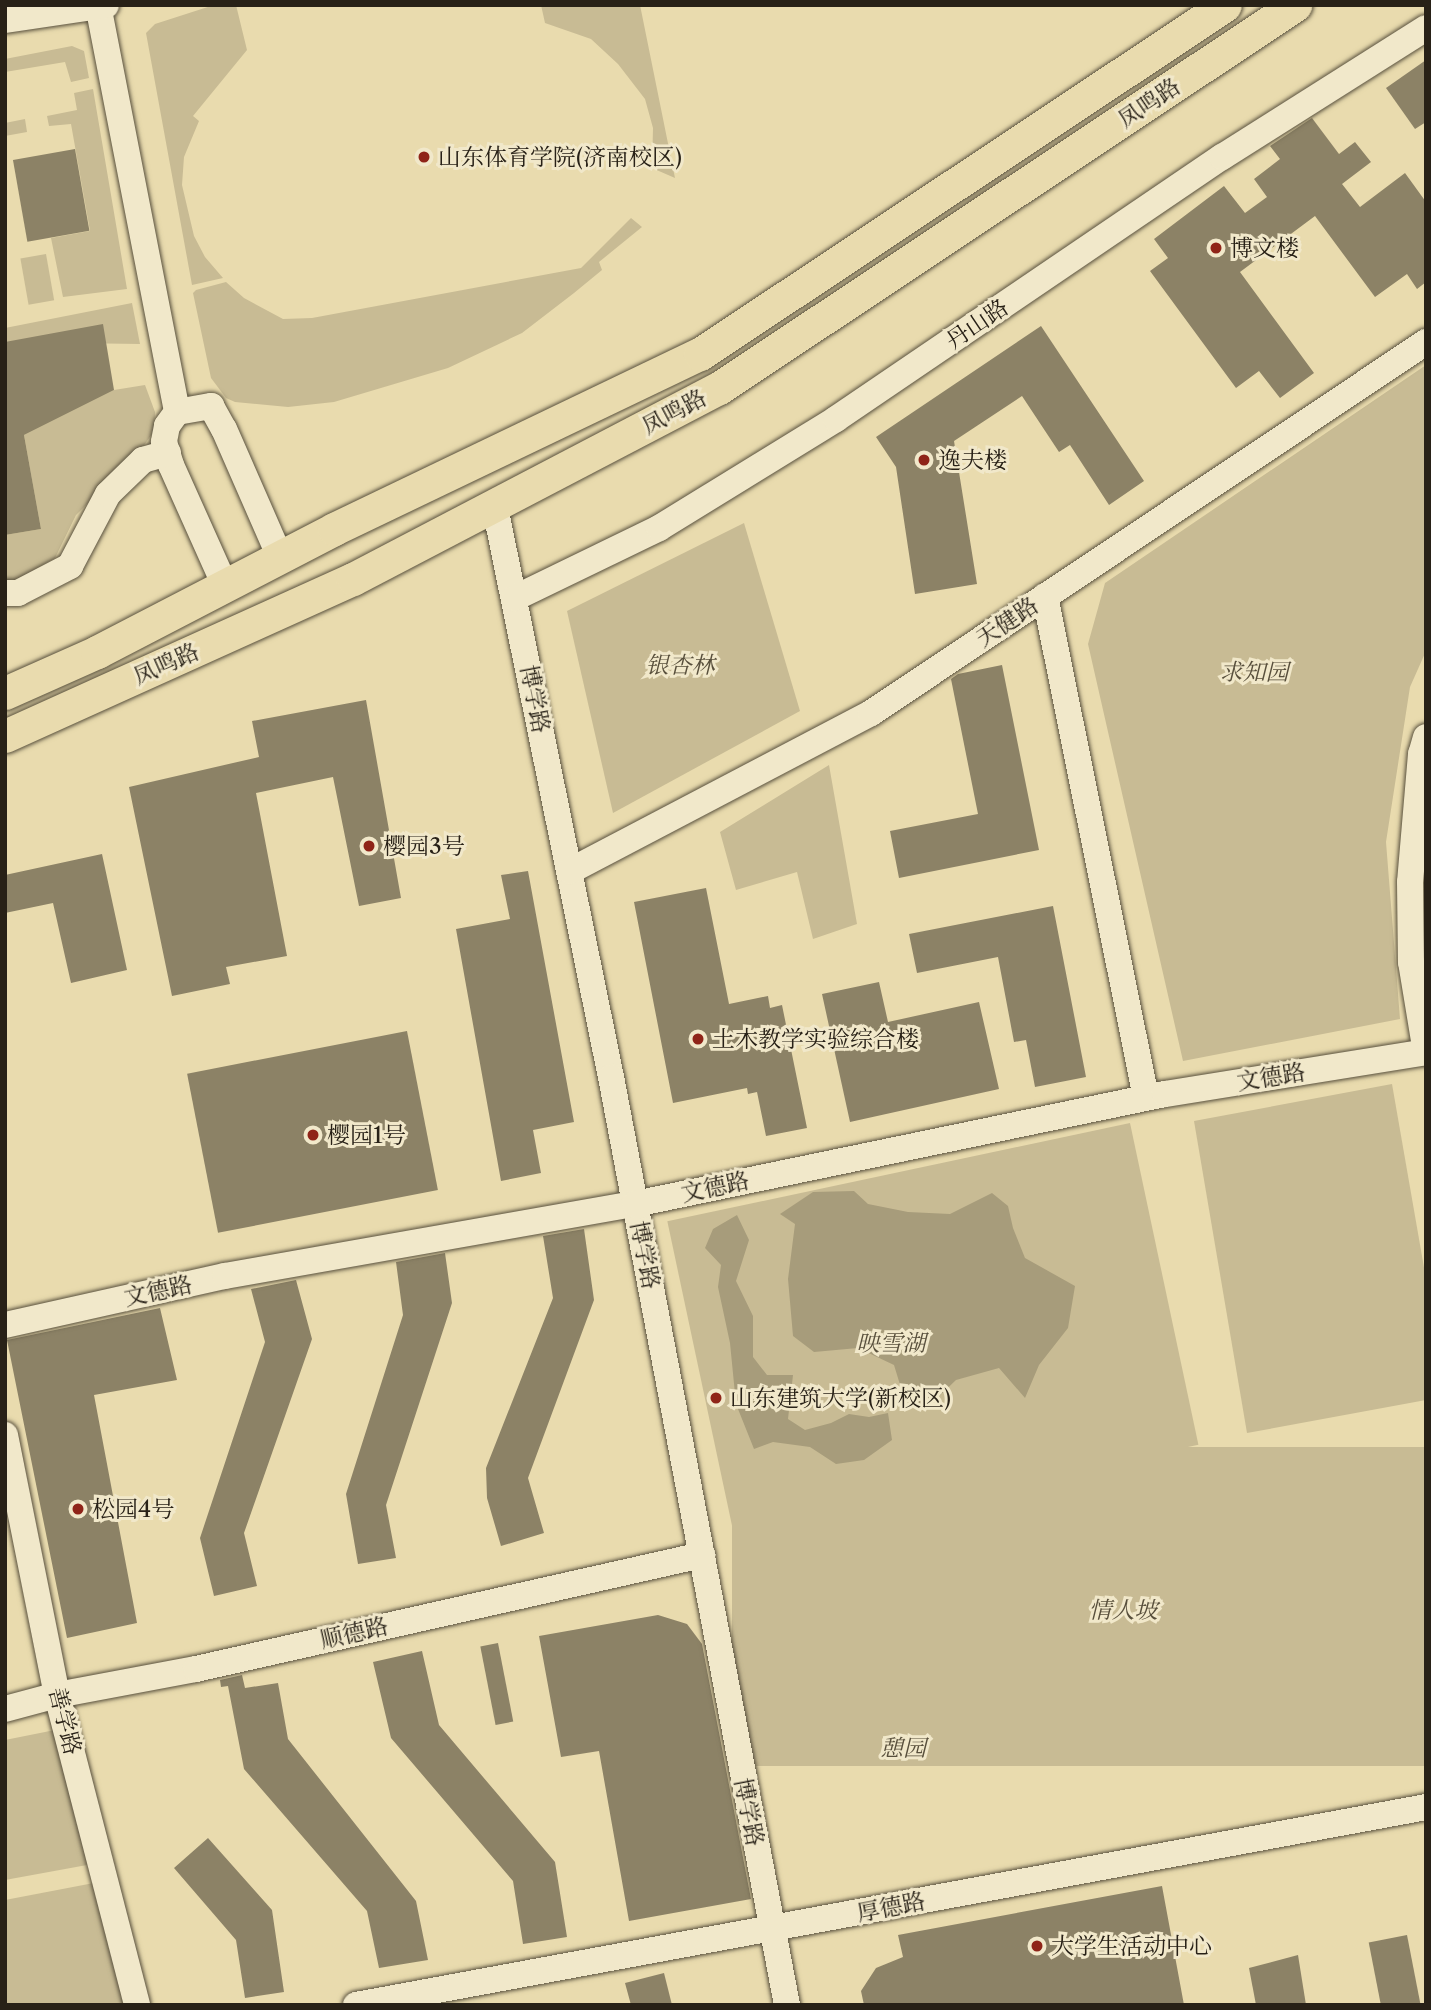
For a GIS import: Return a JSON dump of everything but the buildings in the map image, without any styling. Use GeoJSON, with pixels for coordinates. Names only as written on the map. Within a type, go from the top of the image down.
{"type":"FeatureCollection","features":[{"type":"Feature","properties":{"kind":"main road","name":"凤鸣路"},"geometry":{"type":"LineString","coordinates":[[5,693],[97,652],[280,557],[699,354],[1225,5]]}},
{"type":"Feature","properties":{"kind":"main road","name":"凤鸣路"},"geometry":{"type":"LineString","coordinates":[[5,736],[353,579],[719,388],[1295,5]]}},
{"type":"Feature","properties":{"kind":"street"},"geometry":{"type":"LineString","coordinates":[[5,20],[101,6],[177,411],[167,426],[164,443],[225,586]]}},
{"type":"Feature","properties":{"kind":"street","name":"丹山路"},"geometry":{"type":"LineString","coordinates":[[515,598],[659,528],[836,419],[1222,157],[1426,28]]}},
{"type":"Feature","properties":{"kind":"street","name":"天健路"},"geometry":{"type":"LineString","coordinates":[[570,871],[871,713],[1426,342]]}},
{"type":"Feature","properties":{"kind":"street"},"geometry":{"type":"LineString","coordinates":[[177,411],[211,406],[224,429],[280,557]]}},
{"type":"Feature","properties":{"kind":"street"},"geometry":{"type":"LineString","coordinates":[[5,593],[18,593],[70,565],[108,494],[144,460],[168,453]]}},
{"type":"Feature","properties":{"kind":"street","name":"博学路"},"geometry":{"type":"LineString","coordinates":[[495,507],[635,1204],[787,2005]]}},
{"type":"Feature","properties":{"kind":"street"},"geometry":{"type":"LineString","coordinates":[[1045,596],[1146,1098]]}},
{"type":"Feature","properties":{"kind":"street"},"geometry":{"type":"LineString","coordinates":[[1426,737],[1421,754],[1410,882],[1411,962],[1426,1052]]}},
{"type":"Feature","properties":{"kind":"street","name":"文德路"},"geometry":{"type":"LineString","coordinates":[[5,1325],[225,1276],[635,1204],[1146,1098],[1426,1052]]}},
{"type":"Feature","properties":{"kind":"street","name":"善学路"},"geometry":{"type":"LineString","coordinates":[[5,1435],[57,1695],[137,2005]]}},
{"type":"Feature","properties":{"kind":"street","name":"顺德路"},"geometry":{"type":"LineString","coordinates":[[5,1709],[57,1695],[196,1669],[702,1555]]}},
{"type":"Feature","properties":{"kind":"street","name":"厚德路"},"geometry":{"type":"LineString","coordinates":[[356,2005],[1426,1807]]}},
{"type":"Feature","properties":{"kind":"green space"},"geometry":{"type":"Polygon","coordinates":[[[214,5],[236,5],[247,50],[193,116],[199,121],[184,157],[182,185],[194,236],[205,257],[223,278],[192,285],[146,33],[155,24],[214,5]]]}},
{"type":"Feature","properties":{"kind":"green space"},"geometry":{"type":"Polygon","coordinates":[[[541,5],[640,5],[675,178],[652,168],[653,128],[645,99],[618,64],[591,39],[545,23],[541,5]]]}},
{"type":"Feature","properties":{"kind":"green space"},"geometry":{"type":"Polygon","coordinates":[[[72,46],[84,51],[89,78],[71,82],[65,62],[5,72],[5,59],[72,46]]]}},
{"type":"Feature","properties":{"kind":"green space"},"geometry":{"type":"Polygon","coordinates":[[[93,89],[127,289],[63,297],[51,238],[90,231],[71,124],[49,126],[47,116],[77,110],[74,93],[93,89]]]}},
{"type":"Feature","properties":{"kind":"green space"},"geometry":{"type":"Polygon","coordinates":[[[25,119],[27,132],[5,136],[5,123],[25,119]]]}},
{"type":"Feature","properties":{"kind":"green space"},"geometry":{"type":"Polygon","coordinates":[[[631,218],[642,227],[599,262],[602,270],[574,293],[522,333],[448,368],[334,402],[288,407],[235,402],[226,398],[211,378],[193,293],[196,290],[226,282],[244,298],[283,319],[312,318],[581,268],[631,218]]]}},
{"type":"Feature","properties":{"kind":"green space"},"geometry":{"type":"Polygon","coordinates":[[[46,254],[54,300],[29,305],[20,259],[46,254]]]}},
{"type":"Feature","properties":{"kind":"green space"},"geometry":{"type":"Polygon","coordinates":[[[132,303],[140,344],[5,342],[5,328],[132,303]]]}},
{"type":"Feature","properties":{"kind":"green space","name":"求知园"},"geometry":{"type":"Polygon","coordinates":[[[1426,365],[1426,651],[1410,687],[1386,842],[1400,1019],[1183,1061],[1088,644],[1105,583],[1426,365]]]}},
{"type":"Feature","properties":{"kind":"green space"},"geometry":{"type":"Polygon","coordinates":[[[145,385],[155,412],[154,431],[140,451],[76,515],[55,558],[9,584],[5,575],[5,535],[41,529],[24,435],[114,390],[145,385]]]}},
{"type":"Feature","properties":{"kind":"green space","name":"银杏林"},"geometry":{"type":"Polygon","coordinates":[[[744,523],[800,711],[613,813],[567,611],[744,523]]]}},
{"type":"Feature","properties":{"kind":"green space"},"geometry":{"type":"Polygon","coordinates":[[[829,765],[857,924],[813,939],[797,872],[736,890],[720,832],[829,765]]]}},
{"type":"Feature","properties":{"kind":"green space"},"geometry":{"type":"Polygon","coordinates":[[[1392,1084],[1426,1279],[1426,1400],[1247,1433],[1194,1121],[1392,1084]]]}},
{"type":"Feature","properties":{"kind":"green space","name":"映雪湖"},"geometry":{"type":"Polygon","coordinates":[[[1130,1123],[1198,1445],[736,1543],[667,1221],[1130,1123]]]}},
{"type":"Feature","properties":{"kind":"green space"},"geometry":{"type":"Polygon","coordinates":[[[732,1447],[1426,1447],[1426,1766],[732,1766],[732,1447]]]}},
{"type":"Feature","properties":{"kind":"green space"},"geometry":{"type":"Polygon","coordinates":[[[60,1729],[87,1865],[5,1880],[5,1740],[60,1729]]]}},
{"type":"Feature","properties":{"kind":"green space"},"geometry":{"type":"Polygon","coordinates":[[[99,1882],[123,2005],[5,2005],[5,1900],[99,1882]]]}},
{"type":"Feature","properties":{"kind":"shaded area"},"geometry":{"type":"Polygon","coordinates":[[[854,1191],[868,1204],[908,1212],[950,1214],[992,1193],[1008,1206],[1025,1258],[1075,1286],[1068,1328],[1039,1365],[1025,1398],[999,1368],[956,1380],[927,1408],[905,1401],[894,1365],[858,1348],[814,1352],[793,1336],[788,1279],[795,1224],[780,1214],[813,1192],[854,1191]]]}},
{"type":"Feature","properties":{"kind":"shaded area"},"geometry":{"type":"Polygon","coordinates":[[[737,1215],[749,1240],[736,1281],[753,1316],[753,1357],[767,1375],[793,1375],[788,1419],[805,1430],[831,1423],[849,1414],[869,1417],[888,1413],[892,1440],[864,1460],[836,1464],[810,1447],[773,1442],[754,1449],[736,1404],[730,1343],[718,1287],[721,1265],[705,1248],[713,1229],[737,1215]]]}},
{"type":"Feature","properties":{"kind":"place","name":"山东体育学院(济南校区)"},"geometry":{"type":"Point","coordinates":[424,157]}},
{"type":"Feature","properties":{"kind":"place","name":"博文楼"},"geometry":{"type":"Point","coordinates":[1216,248]}},
{"type":"Feature","properties":{"kind":"place","name":"逸夫楼"},"geometry":{"type":"Point","coordinates":[924,460]}},
{"type":"Feature","properties":{"kind":"place","name":"樱园3号"},"geometry":{"type":"Point","coordinates":[369,846]}},
{"type":"Feature","properties":{"kind":"place","name":"土木教学实验综合楼"},"geometry":{"type":"Point","coordinates":[698,1039]}},
{"type":"Feature","properties":{"kind":"place","name":"樱园1号"},"geometry":{"type":"Point","coordinates":[313,1135]}},
{"type":"Feature","properties":{"kind":"place","name":"山东建筑大学(新校区)"},"geometry":{"type":"Point","coordinates":[716,1398]}},
{"type":"Feature","properties":{"kind":"place","name":"松园4号"},"geometry":{"type":"Point","coordinates":[78,1509]}},
{"type":"Feature","properties":{"kind":"place","name":"大学生活动中心"},"geometry":{"type":"Point","coordinates":[1037,1946]}},
{"type":"Feature","properties":{"kind":"park label","name":"情人坡"},"geometry":{"type":"Point","coordinates":[1123,1610]}},
{"type":"Feature","properties":{"kind":"park label","name":"憩园"},"geometry":{"type":"Point","coordinates":[903,1748]}}]}
